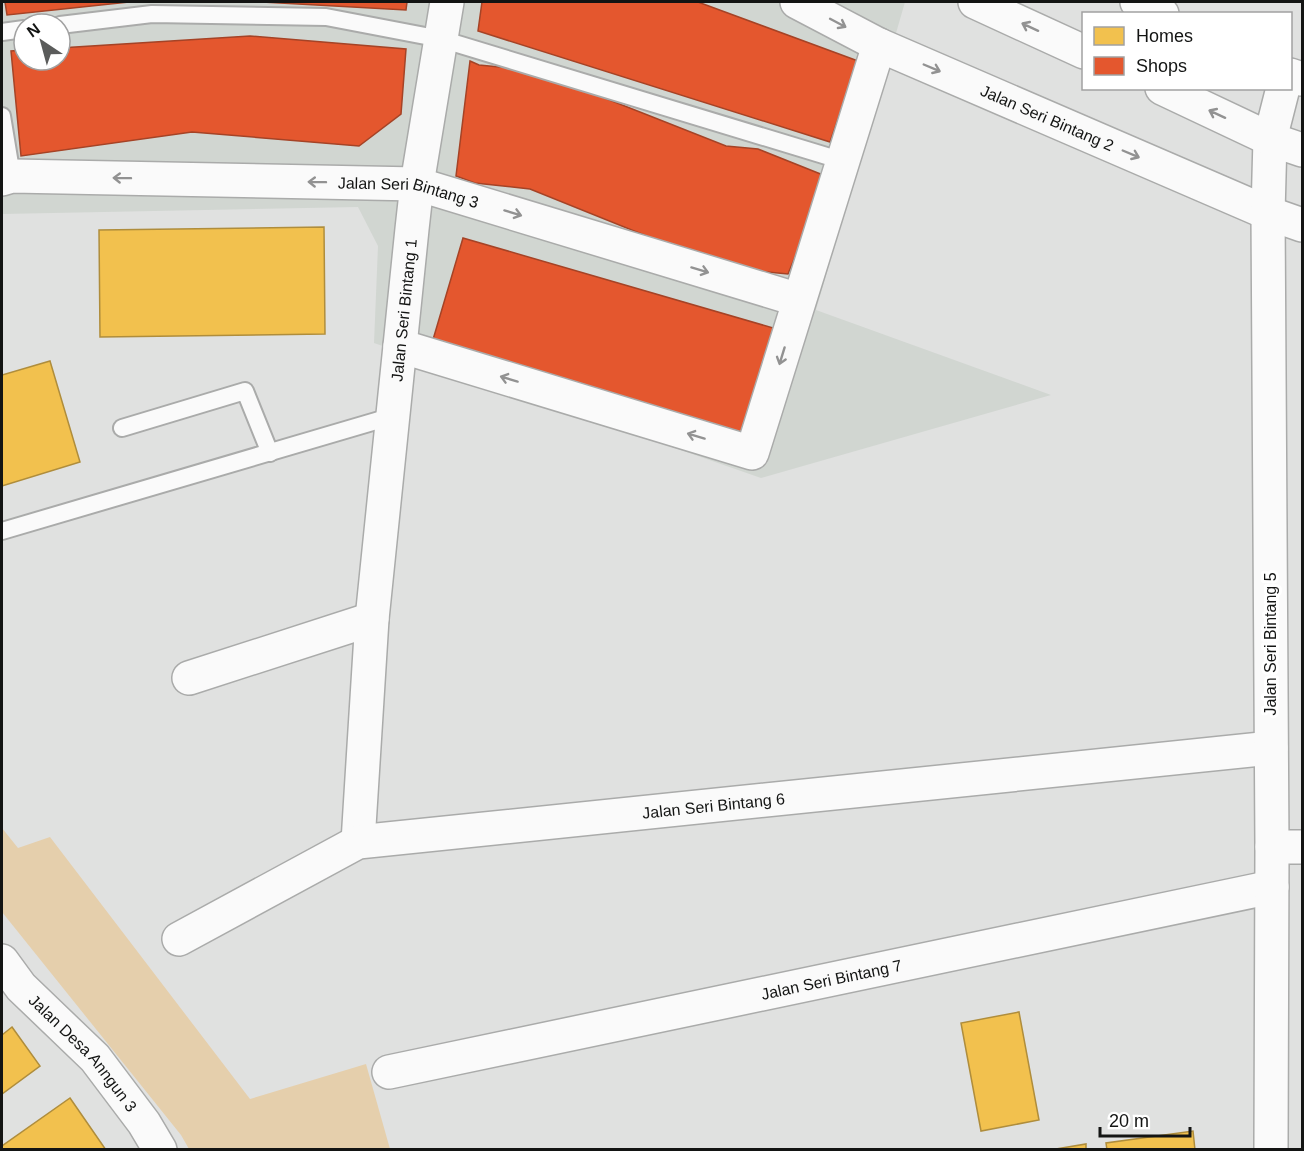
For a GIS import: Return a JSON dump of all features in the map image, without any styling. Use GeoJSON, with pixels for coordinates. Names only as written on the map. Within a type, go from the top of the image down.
{"type":"FeatureCollection","features":[{"type":"Feature","properties":{"kind":"street","name":"Jalan Seri Bintang 1"},"geometry":{"type":"LineString","coordinates":[[358,842],[372,619],[417,184],[447,2]]}},
{"type":"Feature","properties":{"kind":"street","name":"Jalan Seri Bintang 2"},"geometry":{"type":"LineString","coordinates":[[797,2],[879,45],[1268,213],[1302,225]]}},
{"type":"Feature","properties":{"kind":"street"},"geometry":{"type":"LineString","coordinates":[[975,2],[1082,52]]}},
{"type":"Feature","properties":{"kind":"street"},"geometry":{"type":"LineString","coordinates":[[1137,2],[1158,12]]}},
{"type":"Feature","properties":{"kind":"street"},"geometry":{"type":"LineString","coordinates":[[400,346],[752,453],[879,45]]}},
{"type":"Feature","properties":{"kind":"street"},"geometry":{"type":"LineString","coordinates":[[1166,90],[1270,139],[1302,150]]}},
{"type":"Feature","properties":{"kind":"street","name":"Jalan Seri Bintang 5"},"geometry":{"type":"LineString","coordinates":[[1271,1149],[1272,887],[1287,847],[1271,748],[1268,213],[1270,139],[1282,90]]}},
{"type":"Feature","properties":{"kind":"street","name":"Jalan Seri Bintang 3"},"geometry":{"type":"LineString","coordinates":[[7,178],[417,184],[799,300]]}},
{"type":"Feature","properties":{"kind":"street"},"geometry":{"type":"LineString","coordinates":[[189,678],[372,619]]}},
{"type":"Feature","properties":{"kind":"street","name":"Jalan Seri Bintang 6"},"geometry":{"type":"LineString","coordinates":[[179,939],[358,842],[1271,748]]}},
{"type":"Feature","properties":{"kind":"street","name":"Jalan Seri Bintang 7"},"geometry":{"type":"LineString","coordinates":[[389,1072],[1272,887]]}},
{"type":"Feature","properties":{"kind":"street","name":"Jalan Desa Anngun 3"},"geometry":{"type":"LineString","coordinates":[[2,960],[21,987],[95,1058],[144,1123],[160,1149]]}},
{"type":"Feature","properties":{"kind":"lane"},"geometry":{"type":"LineString","coordinates":[[72,24],[152,14],[326,17],[441,39],[843,161]]}},
{"type":"Feature","properties":{"kind":"lane"},"geometry":{"type":"LineString","coordinates":[[2,116],[7,178]]}},
{"type":"Feature","properties":{"kind":"lane"},"geometry":{"type":"LineString","coordinates":[[122,428],[245,391],[270,453]]}},
{"type":"Feature","properties":{"kind":"lane"},"geometry":{"type":"LineString","coordinates":[[2,531],[393,416]]}},
{"type":"Feature","properties":{"kind":"shaded area"},"geometry":{"type":"Polygon","coordinates":[[[2,2],[905,2],[816,310],[1051,395],[761,478],[374,343],[378,246],[358,207],[2,214],[2,2]]]}},
{"type":"Feature","properties":{"kind":"shaded area"},"geometry":{"type":"Polygon","coordinates":[[[2,828],[18,848],[50,837],[250,1099],[366,1064],[390,1149],[189,1149],[181,1135],[2,912],[2,828]]]}},
{"type":"Feature","properties":{"kind":"building: Homes"},"geometry":{"type":"Polygon","coordinates":[[[324,227],[325,334],[100,337],[99,230],[324,227]]]}},
{"type":"Feature","properties":{"kind":"building: Homes"},"geometry":{"type":"Polygon","coordinates":[[[50,361],[80,462],[2,486],[2,375],[50,361]]]}},
{"type":"Feature","properties":{"kind":"building: Homes"},"geometry":{"type":"Polygon","coordinates":[[[1019,1012],[1039,1120],[981,1131],[961,1023],[1019,1012]]]}},
{"type":"Feature","properties":{"kind":"building: Homes"},"geometry":{"type":"Polygon","coordinates":[[[12,1027],[40,1066],[2,1094],[2,1035],[12,1027]]]}},
{"type":"Feature","properties":{"kind":"building: Homes"},"geometry":{"type":"Polygon","coordinates":[[[70,1098],[106,1150],[2,1150],[2,1146],[70,1098]]]}},
{"type":"Feature","properties":{"kind":"building: Homes"},"geometry":{"type":"Polygon","coordinates":[[[1193,1131],[1195,1150],[1107,1150],[1106,1143],[1193,1131]]]}},
{"type":"Feature","properties":{"kind":"building: Homes"},"geometry":{"type":"Polygon","coordinates":[[[1086,1144],[1086,1150],[1050,1150],[1086,1144]]]}},
{"type":"Feature","properties":{"kind":"building: Shops"},"geometry":{"type":"Polygon","coordinates":[[[5,2],[129,2],[35,12],[12,12],[12,14],[7,15],[5,2]]]}},
{"type":"Feature","properties":{"kind":"building: Shops"},"geometry":{"type":"Polygon","coordinates":[[[262,2],[407,2],[406,10],[262,2]]]}},
{"type":"Feature","properties":{"kind":"building: Shops"},"geometry":{"type":"Polygon","coordinates":[[[482,2],[698,2],[858,61],[830,142],[478,31],[482,2]]]}},
{"type":"Feature","properties":{"kind":"building: Shops"},"geometry":{"type":"Polygon","coordinates":[[[250,36],[406,49],[401,114],[359,146],[192,132],[21,156],[13,72],[72,72],[72,47],[250,36]]]}},
{"type":"Feature","properties":{"kind":"building: Shops"},"geometry":{"type":"Polygon","coordinates":[[[470,61],[479,65],[532,70],[546,76],[546,80],[564,82],[726,146],[758,149],[828,177],[788,274],[726,268],[530,189],[475,183],[456,176],[470,61]]]}},
{"type":"Feature","properties":{"kind":"building: Shops"},"geometry":{"type":"Polygon","coordinates":[[[463,238],[780,330],[749,435],[432,343],[463,238]]]}}]}
